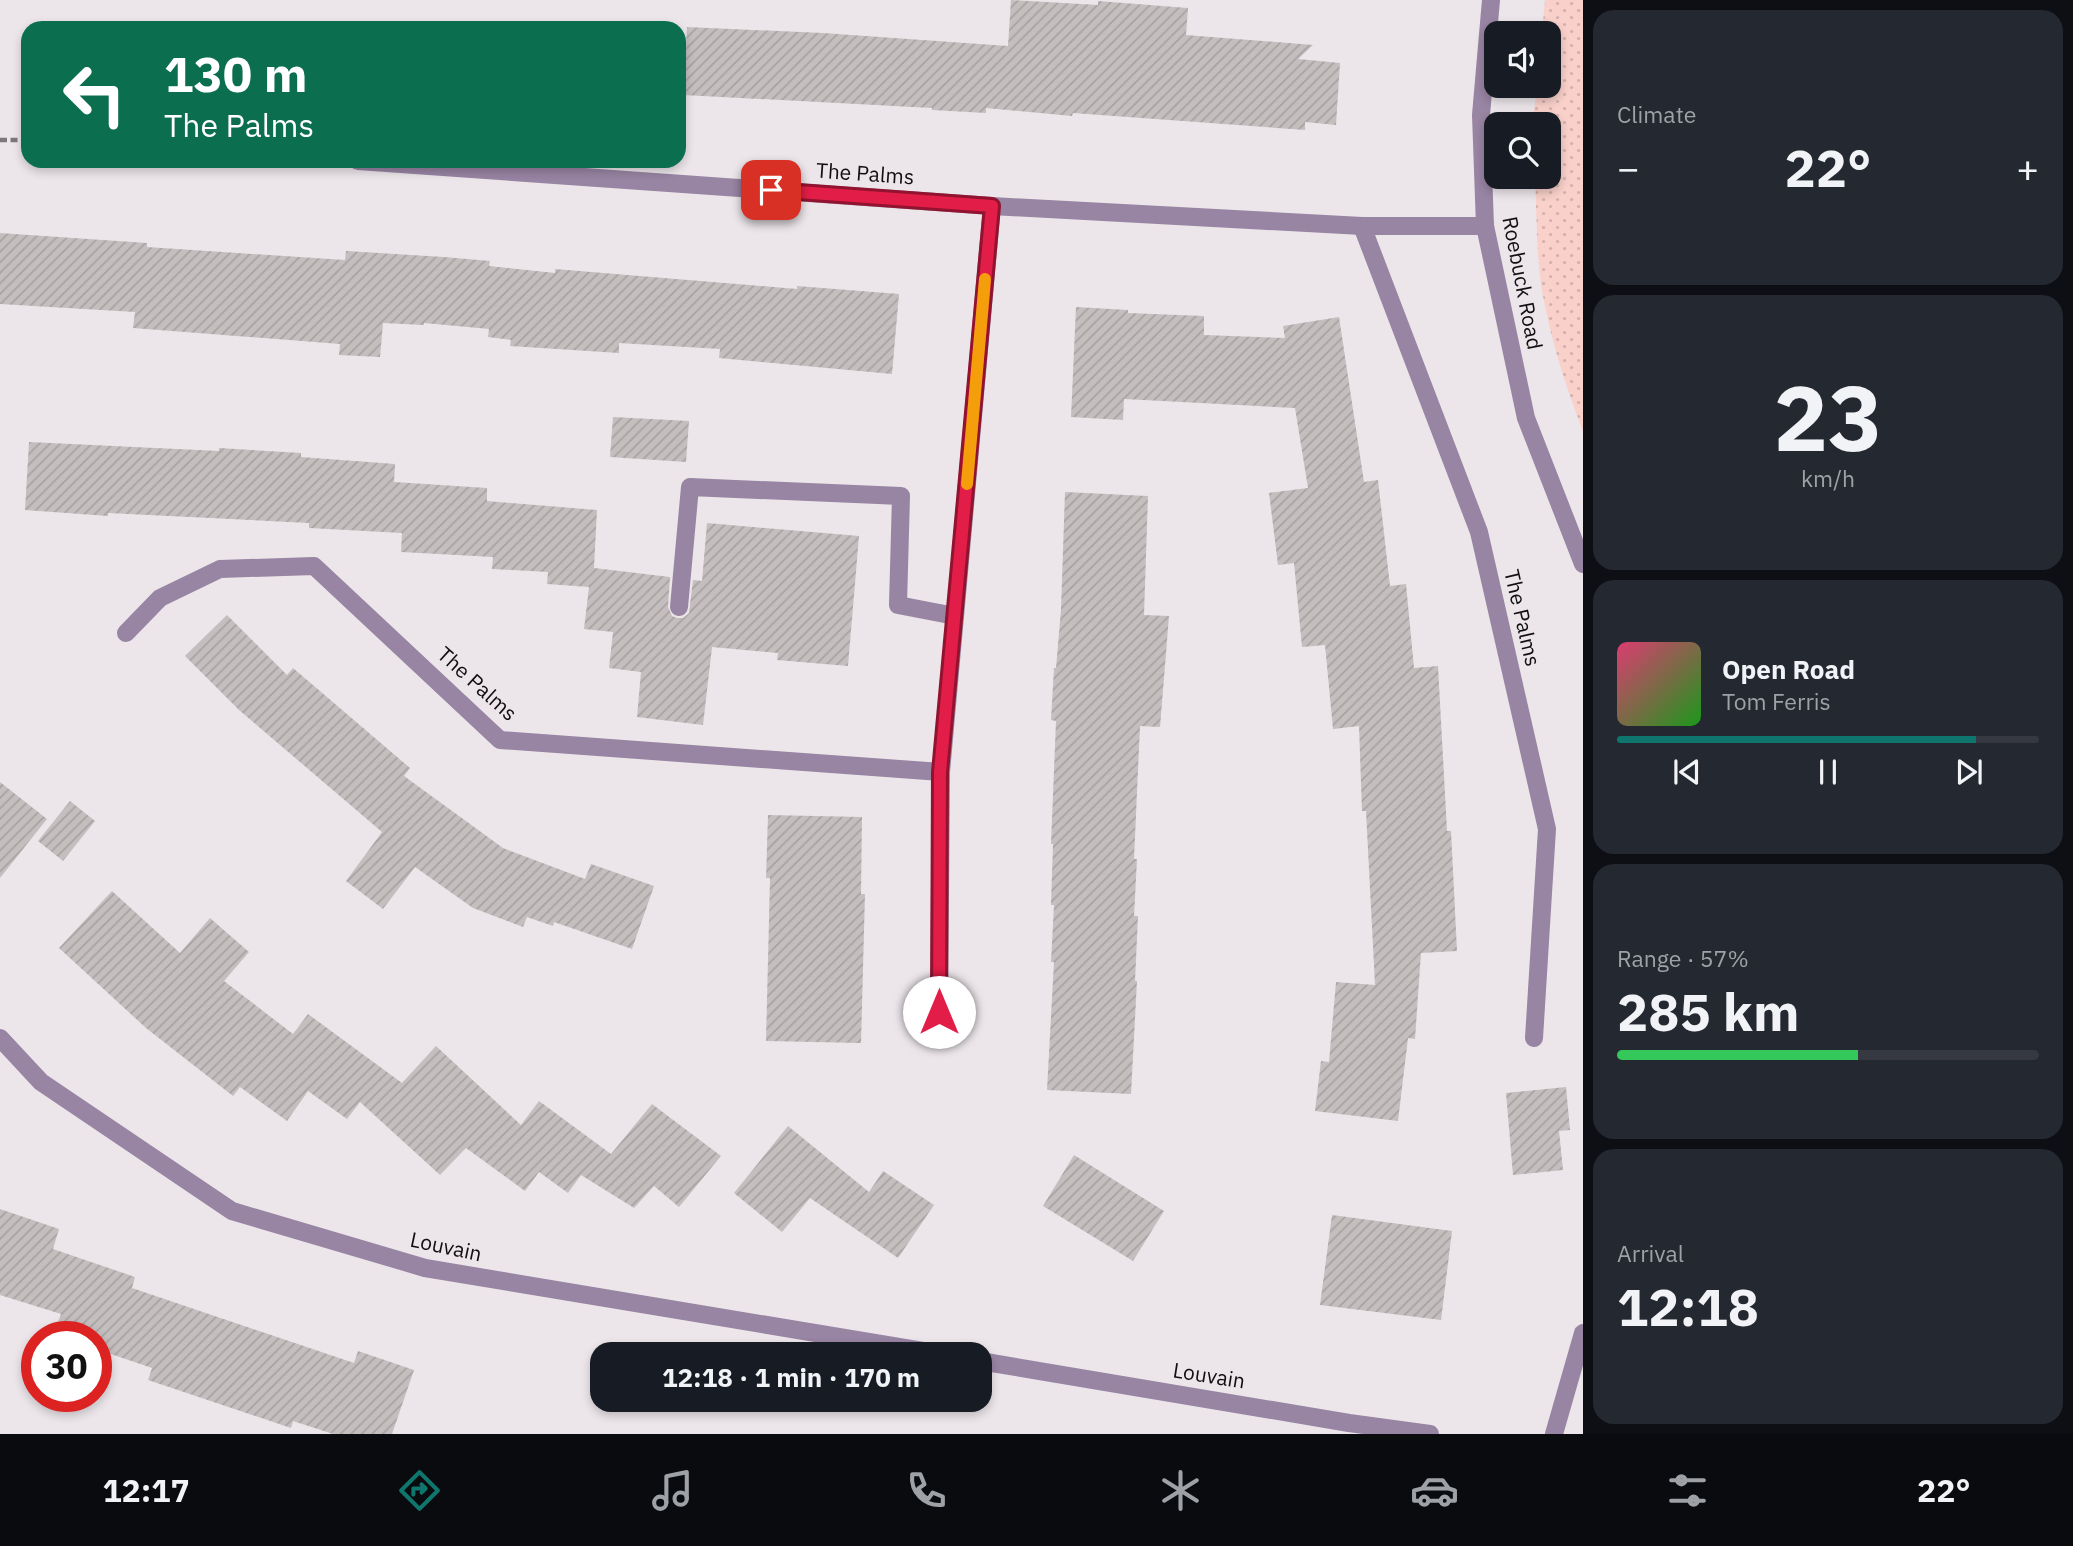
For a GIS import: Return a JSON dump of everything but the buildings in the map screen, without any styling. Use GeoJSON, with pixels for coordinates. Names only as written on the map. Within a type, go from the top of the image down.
{"type":"FeatureCollection","features":[{"type":"Feature","properties":{"kind":"street","name":"Roebuck Road"},"geometry":{"type":"LineString","coordinates":[[1491,0],[1480,115],[1485,226],[1526,418],[1583,564]]}},
{"type":"Feature","properties":{"kind":"street","name":"The Palms"},"geometry":{"type":"LineString","coordinates":[[457,168],[992,206],[1362,226],[1485,226]]}},
{"type":"Feature","properties":{"kind":"street"},"geometry":{"type":"LineString","coordinates":[[939,1012],[940,772],[992,206]]}},
{"type":"Feature","properties":{"kind":"street","name":"The Palms"},"geometry":{"type":"LineString","coordinates":[[1362,226],[1479,532],[1547,829],[1534,1038]]}},
{"type":"Feature","properties":{"kind":"street"},"geometry":{"type":"LineString","coordinates":[[679,607],[690,487],[901,496],[898,605],[955,616]]}},
{"type":"Feature","properties":{"kind":"street","name":"The Palms"},"geometry":{"type":"LineString","coordinates":[[126,633],[160,597],[220,569],[314,566],[500,740],[940,772]]}},
{"type":"Feature","properties":{"kind":"street","name":"Louvain"},"geometry":{"type":"LineString","coordinates":[[0,1038],[41,1082],[232,1211],[425,1268],[869,1342]]}},
{"type":"Feature","properties":{"kind":"street"},"geometry":{"type":"LineString","coordinates":[[1554,1434],[1583,1333]]}},
{"type":"Feature","properties":{"kind":"street","name":"Louvain"},"geometry":{"type":"LineString","coordinates":[[992,1363],[1430,1434]]}},
{"type":"Feature","properties":{"kind":"path"},"geometry":{"type":"LineString","coordinates":[[0,140],[21,140]]}},
{"type":"Feature","properties":{"kind":"shaded area"},"geometry":{"type":"Polygon","coordinates":[[[1545,0],[1583,0],[1583,431],[1554,345],[1542,291],[1539,262],[1536,189],[1561,189],[1561,112],[1534,112],[1536,98],[1561,98],[1561,21],[1543,21],[1545,0]]]}},
{"type":"Feature","properties":{"kind":"slow traffic"},"geometry":{"type":"LineString","coordinates":[[967,484],[985,279]]}},
{"type":"Feature","properties":{"kind":"route"},"geometry":{"type":"LineString","coordinates":[[771,190],[992,206],[940,772],[939,1012]]}}]}
